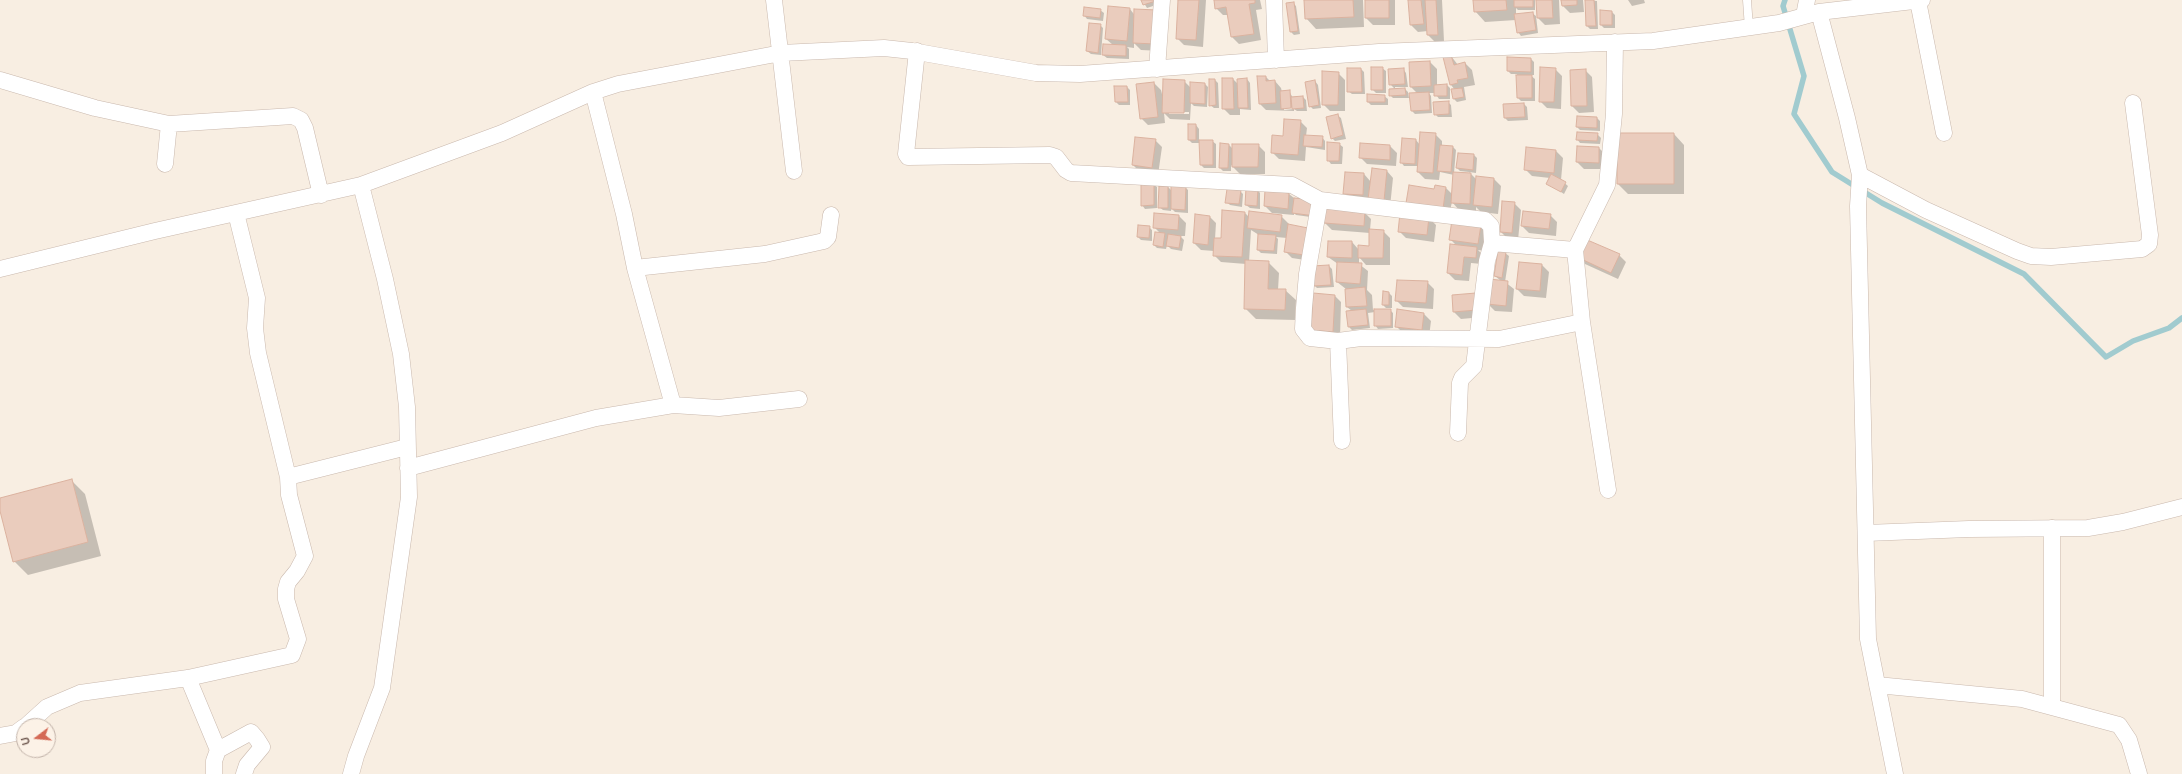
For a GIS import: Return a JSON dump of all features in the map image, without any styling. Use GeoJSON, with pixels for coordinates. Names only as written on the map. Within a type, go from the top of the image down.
{"type":"FeatureCollection","features":[{"type":"Feature","properties":{"kind":"street"},"geometry":{"type":"LineString","coordinates":[[774,0],[794,171]]}},
{"type":"Feature","properties":{"kind":"street"},"geometry":{"type":"LineString","coordinates":[[1157,69],[1162,0]]}},
{"type":"Feature","properties":{"kind":"street"},"geometry":{"type":"LineString","coordinates":[[1274,0],[1276,60]]}},
{"type":"Feature","properties":{"kind":"street"},"geometry":{"type":"LineString","coordinates":[[1799,17],[1807,0]]}},
{"type":"Feature","properties":{"kind":"street"},"geometry":{"type":"LineString","coordinates":[[0,269],[361,185],[502,133],[594,92],[618,84],[781,54],[884,48],[917,52],[1036,73],[1080,74],[1379,52],[1653,41],[1749,28],[1799,17],[1920,0],[1944,133]]}},
{"type":"Feature","properties":{"kind":"street"},"geometry":{"type":"LineString","coordinates":[[1799,17],[1847,118],[1860,177],[1858,206],[1868,639],[1895,774]]}},
{"type":"Feature","properties":{"kind":"street"},"geometry":{"type":"LineString","coordinates":[[1608,490],[1582,322],[1576,250],[1607,185],[1614,114],[1615,42]]}},
{"type":"Feature","properties":{"kind":"street"},"geometry":{"type":"LineString","coordinates":[[917,52],[906,154],[908,157],[1050,155],[1056,157],[1066,170],[1071,172],[1292,185],[1320,200],[1485,220],[1491,226],[1492,243],[1487,261],[1473,368],[1462,378],[1460,383],[1458,433]]}},
{"type":"Feature","properties":{"kind":"street"},"geometry":{"type":"LineString","coordinates":[[0,80],[95,108],[169,124],[293,116],[301,120],[305,128],[320,195]]}},
{"type":"Feature","properties":{"kind":"street"},"geometry":{"type":"LineString","coordinates":[[594,92],[624,214],[635,268],[673,405]]}},
{"type":"Feature","properties":{"kind":"street"},"geometry":{"type":"LineString","coordinates":[[1860,177],[1926,210],[2031,256],[2051,257],[2142,249],[2149,244],[2150,234],[2133,103]]}},
{"type":"Feature","properties":{"kind":"street"},"geometry":{"type":"LineString","coordinates":[[165,164],[169,124]]}},
{"type":"Feature","properties":{"kind":"street"},"geometry":{"type":"LineString","coordinates":[[351,774],[356,756],[382,688],[409,497],[407,407],[401,354],[385,278],[361,185]]}},
{"type":"Feature","properties":{"kind":"street"},"geometry":{"type":"LineString","coordinates":[[1320,200],[1307,274],[1303,329],[1310,338],[1338,341],[1361,338],[1477,340],[1521,336],[1582,322]]}},
{"type":"Feature","properties":{"kind":"street"},"geometry":{"type":"LineString","coordinates":[[35,718],[47,707],[80,693],[188,678],[292,655],[298,639],[286,598],[287,585],[305,556],[289,495],[288,477],[258,353],[255,328],[257,298],[236,213]]}},
{"type":"Feature","properties":{"kind":"street"},"geometry":{"type":"LineString","coordinates":[[635,268],[765,254],[824,241],[828,238],[831,215]]}},
{"type":"Feature","properties":{"kind":"street"},"geometry":{"type":"LineString","coordinates":[[1492,243],[1576,250]]}},
{"type":"Feature","properties":{"kind":"street"},"geometry":{"type":"LineString","coordinates":[[1338,341],[1342,441]]}},
{"type":"Feature","properties":{"kind":"street"},"geometry":{"type":"LineString","coordinates":[[408,468],[596,418],[673,405],[719,408],[799,399]]}},
{"type":"Feature","properties":{"kind":"street"},"geometry":{"type":"LineString","coordinates":[[288,477],[407,447]]}},
{"type":"Feature","properties":{"kind":"street"},"geometry":{"type":"LineString","coordinates":[[1866,533],[1969,529],[2088,528],[2182,506]]}},
{"type":"Feature","properties":{"kind":"street"},"geometry":{"type":"LineString","coordinates":[[2052,528],[2052,707]]}},
{"type":"Feature","properties":{"kind":"street"},"geometry":{"type":"LineString","coordinates":[[188,678],[218,750]]}},
{"type":"Feature","properties":{"kind":"street"},"geometry":{"type":"LineString","coordinates":[[1877,685],[2022,698],[2119,725],[2129,740],[2139,774]]}},
{"type":"Feature","properties":{"kind":"street"},"geometry":{"type":"LineString","coordinates":[[214,774],[214,761],[218,750],[251,732],[262,747],[247,765],[244,774]]}},
{"type":"Feature","properties":{"kind":"street"},"geometry":{"type":"LineString","coordinates":[[0,736],[16,733]]}},
{"type":"Feature","properties":{"kind":"lane"},"geometry":{"type":"LineString","coordinates":[[1747,0],[1749,28]]}},
{"type":"Feature","properties":{"kind":"building"},"geometry":{"type":"Polygon","coordinates":[[[1141,0],[1159,0],[1143,5],[1141,0]]]}},
{"type":"Feature","properties":{"kind":"building"},"geometry":{"type":"Polygon","coordinates":[[[1178,0],[1199,0],[1196,40],[1176,39],[1178,0]]]}},
{"type":"Feature","properties":{"kind":"building"},"geometry":{"type":"Polygon","coordinates":[[[1214,0],[1255,0],[1255,3],[1249,4],[1254,34],[1231,37],[1226,7],[1215,9],[1214,0]]]}},
{"type":"Feature","properties":{"kind":"building"},"geometry":{"type":"Polygon","coordinates":[[[1304,0],[1353,0],[1354,17],[1305,19],[1304,0]]]}},
{"type":"Feature","properties":{"kind":"building"},"geometry":{"type":"Polygon","coordinates":[[[1365,0],[1389,0],[1389,18],[1365,18],[1365,0]]]}},
{"type":"Feature","properties":{"kind":"building"},"geometry":{"type":"Polygon","coordinates":[[[1408,0],[1421,0],[1424,24],[1410,25],[1408,0]]]}},
{"type":"Feature","properties":{"kind":"building"},"geometry":{"type":"Polygon","coordinates":[[[1425,0],[1436,0],[1438,35],[1427,35],[1425,0]]]}},
{"type":"Feature","properties":{"kind":"building"},"geometry":{"type":"Polygon","coordinates":[[[1473,0],[1506,0],[1507,10],[1474,12],[1473,0]]]}},
{"type":"Feature","properties":{"kind":"building"},"geometry":{"type":"Polygon","coordinates":[[[1514,0],[1533,0],[1533,7],[1514,7],[1514,0]]]}},
{"type":"Feature","properties":{"kind":"building"},"geometry":{"type":"Polygon","coordinates":[[[1536,0],[1552,0],[1553,18],[1537,18],[1536,0]]]}},
{"type":"Feature","properties":{"kind":"building"},"geometry":{"type":"Polygon","coordinates":[[[1561,0],[1577,0],[1577,5],[1562,6],[1561,0]]]}},
{"type":"Feature","properties":{"kind":"building"},"geometry":{"type":"Polygon","coordinates":[[[1585,0],[1594,0],[1596,26],[1586,26],[1585,0]]]}},
{"type":"Feature","properties":{"kind":"building"},"geometry":{"type":"Polygon","coordinates":[[[1294,2],[1298,31],[1290,32],[1286,3],[1294,2]]]}},
{"type":"Feature","properties":{"kind":"building"},"geometry":{"type":"Polygon","coordinates":[[[1108,6],[1130,8],[1127,41],[1105,39],[1108,6]]]}},
{"type":"Feature","properties":{"kind":"building"},"geometry":{"type":"Polygon","coordinates":[[[1084,7],[1101,9],[1100,18],[1083,16],[1084,7]]]}},
{"type":"Feature","properties":{"kind":"building"},"geometry":{"type":"Polygon","coordinates":[[[1134,9],[1157,10],[1155,44],[1133,43],[1134,9]]]}},
{"type":"Feature","properties":{"kind":"building"},"geometry":{"type":"Polygon","coordinates":[[[1600,10],[1612,11],[1612,25],[1600,25],[1600,10]]]}},
{"type":"Feature","properties":{"kind":"building"},"geometry":{"type":"Polygon","coordinates":[[[1533,12],[1536,30],[1517,33],[1514,14],[1533,12]]]}},
{"type":"Feature","properties":{"kind":"building"},"geometry":{"type":"Polygon","coordinates":[[[1089,23],[1101,24],[1098,53],[1086,51],[1089,23]]]}},
{"type":"Feature","properties":{"kind":"building"},"geometry":{"type":"Polygon","coordinates":[[[1103,44],[1126,45],[1126,56],[1102,55],[1103,44]]]}},
{"type":"Feature","properties":{"kind":"building"},"geometry":{"type":"Polygon","coordinates":[[[1451,55],[1454,65],[1465,62],[1468,78],[1457,80],[1458,83],[1450,85],[1443,57],[1451,55]]]}},
{"type":"Feature","properties":{"kind":"building"},"geometry":{"type":"Polygon","coordinates":[[[1507,57],[1531,58],[1531,72],[1507,71],[1507,57]]]}},
{"type":"Feature","properties":{"kind":"building"},"geometry":{"type":"Polygon","coordinates":[[[1430,61],[1431,86],[1410,87],[1409,62],[1430,61]]]}},
{"type":"Feature","properties":{"kind":"building"},"geometry":{"type":"Polygon","coordinates":[[[1371,67],[1383,67],[1383,90],[1371,90],[1371,67]]]}},
{"type":"Feature","properties":{"kind":"building"},"geometry":{"type":"Polygon","coordinates":[[[1540,67],[1556,68],[1554,102],[1539,102],[1540,67]]]}},
{"type":"Feature","properties":{"kind":"building"},"geometry":{"type":"Polygon","coordinates":[[[1347,68],[1361,68],[1362,92],[1347,92],[1347,68]]]}},
{"type":"Feature","properties":{"kind":"building"},"geometry":{"type":"Polygon","coordinates":[[[1404,68],[1405,84],[1389,85],[1388,69],[1404,68]]]}},
{"type":"Feature","properties":{"kind":"building"},"geometry":{"type":"Polygon","coordinates":[[[1586,69],[1587,106],[1571,106],[1570,70],[1586,69]]]}},
{"type":"Feature","properties":{"kind":"building"},"geometry":{"type":"Polygon","coordinates":[[[1322,71],[1339,72],[1338,105],[1322,105],[1322,71]]]}},
{"type":"Feature","properties":{"kind":"building"},"geometry":{"type":"Polygon","coordinates":[[[1516,75],[1532,75],[1532,98],[1517,98],[1516,75]]]}},
{"type":"Feature","properties":{"kind":"building"},"geometry":{"type":"Polygon","coordinates":[[[1257,76],[1266,76],[1266,81],[1275,80],[1276,103],[1259,104],[1257,76]]]}},
{"type":"Feature","properties":{"kind":"building"},"geometry":{"type":"Polygon","coordinates":[[[1222,78],[1233,78],[1234,109],[1222,109],[1222,78]]]}},
{"type":"Feature","properties":{"kind":"building"},"geometry":{"type":"Polygon","coordinates":[[[1247,78],[1248,108],[1238,108],[1237,79],[1247,78]]]}},
{"type":"Feature","properties":{"kind":"building"},"geometry":{"type":"Polygon","coordinates":[[[1163,79],[1185,80],[1184,113],[1162,113],[1163,79]]]}},
{"type":"Feature","properties":{"kind":"building"},"geometry":{"type":"Polygon","coordinates":[[[1209,79],[1215,79],[1216,105],[1209,106],[1209,79]]]}},
{"type":"Feature","properties":{"kind":"building"},"geometry":{"type":"Polygon","coordinates":[[[1315,80],[1319,105],[1309,107],[1305,82],[1315,80]]]}},
{"type":"Feature","properties":{"kind":"building"},"geometry":{"type":"Polygon","coordinates":[[[1154,82],[1158,117],[1140,119],[1136,84],[1154,82]]]}},
{"type":"Feature","properties":{"kind":"building"},"geometry":{"type":"Polygon","coordinates":[[[1190,82],[1205,83],[1205,104],[1190,103],[1190,82]]]}},
{"type":"Feature","properties":{"kind":"building"},"geometry":{"type":"Polygon","coordinates":[[[1447,84],[1447,96],[1434,96],[1434,85],[1447,84]]]}},
{"type":"Feature","properties":{"kind":"building"},"geometry":{"type":"Polygon","coordinates":[[[1114,86],[1127,86],[1128,102],[1115,102],[1114,86]]]}},
{"type":"Feature","properties":{"kind":"building"},"geometry":{"type":"Polygon","coordinates":[[[1405,88],[1406,95],[1389,96],[1389,89],[1405,88]]]}},
{"type":"Feature","properties":{"kind":"building"},"geometry":{"type":"Polygon","coordinates":[[[1462,88],[1464,97],[1453,99],[1451,89],[1462,88]]]}},
{"type":"Feature","properties":{"kind":"building"},"geometry":{"type":"Polygon","coordinates":[[[1290,90],[1291,108],[1281,109],[1280,91],[1290,90]]]}},
{"type":"Feature","properties":{"kind":"building"},"geometry":{"type":"Polygon","coordinates":[[[1429,92],[1430,110],[1411,111],[1409,93],[1429,92]]]}},
{"type":"Feature","properties":{"kind":"building"},"geometry":{"type":"Polygon","coordinates":[[[1367,94],[1385,95],[1385,102],[1367,102],[1367,94]]]}},
{"type":"Feature","properties":{"kind":"building"},"geometry":{"type":"Polygon","coordinates":[[[1303,96],[1304,108],[1292,109],[1291,97],[1303,96]]]}},
{"type":"Feature","properties":{"kind":"building"},"geometry":{"type":"Polygon","coordinates":[[[1449,101],[1449,114],[1434,115],[1433,102],[1449,101]]]}},
{"type":"Feature","properties":{"kind":"building"},"geometry":{"type":"Polygon","coordinates":[[[1524,103],[1525,117],[1504,118],[1503,104],[1524,103]]]}},
{"type":"Feature","properties":{"kind":"building"},"geometry":{"type":"Polygon","coordinates":[[[1338,114],[1343,135],[1331,139],[1326,117],[1338,114]]]}},
{"type":"Feature","properties":{"kind":"building"},"geometry":{"type":"Polygon","coordinates":[[[1577,116],[1597,117],[1597,128],[1576,127],[1577,116]]]}},
{"type":"Feature","properties":{"kind":"building"},"geometry":{"type":"Polygon","coordinates":[[[1284,119],[1301,120],[1298,155],[1271,153],[1272,135],[1283,136],[1284,119]]]}},
{"type":"Feature","properties":{"kind":"building"},"geometry":{"type":"Polygon","coordinates":[[[1188,124],[1196,124],[1196,140],[1188,140],[1188,124]]]}},
{"type":"Feature","properties":{"kind":"building"},"geometry":{"type":"Polygon","coordinates":[[[1420,132],[1436,133],[1433,173],[1417,172],[1420,132]]]}},
{"type":"Feature","properties":{"kind":"building"},"geometry":{"type":"Polygon","coordinates":[[[1577,132],[1598,133],[1597,141],[1576,140],[1577,132]]]}},
{"type":"Feature","properties":{"kind":"building"},"geometry":{"type":"Polygon","coordinates":[[[1617,133],[1674,133],[1674,184],[1617,184],[1617,133]]]}},
{"type":"Feature","properties":{"kind":"building"},"geometry":{"type":"Polygon","coordinates":[[[1304,135],[1323,136],[1322,147],[1303,146],[1304,135]]]}},
{"type":"Feature","properties":{"kind":"building"},"geometry":{"type":"Polygon","coordinates":[[[1135,137],[1156,139],[1152,168],[1132,165],[1135,137]]]}},
{"type":"Feature","properties":{"kind":"building"},"geometry":{"type":"Polygon","coordinates":[[[1402,138],[1416,139],[1415,164],[1400,163],[1402,138]]]}},
{"type":"Feature","properties":{"kind":"building"},"geometry":{"type":"Polygon","coordinates":[[[1199,140],[1213,140],[1213,165],[1200,165],[1199,140]]]}},
{"type":"Feature","properties":{"kind":"building"},"geometry":{"type":"Polygon","coordinates":[[[1327,142],[1340,143],[1339,161],[1327,161],[1327,142]]]}},
{"type":"Feature","properties":{"kind":"building"},"geometry":{"type":"Polygon","coordinates":[[[1220,143],[1229,144],[1228,168],[1219,168],[1220,143]]]}},
{"type":"Feature","properties":{"kind":"building"},"geometry":{"type":"Polygon","coordinates":[[[1360,143],[1390,145],[1390,160],[1359,158],[1360,143]]]}},
{"type":"Feature","properties":{"kind":"building"},"geometry":{"type":"Polygon","coordinates":[[[1232,144],[1259,144],[1258,167],[1232,167],[1232,144]]]}},
{"type":"Feature","properties":{"kind":"building"},"geometry":{"type":"Polygon","coordinates":[[[1440,145],[1453,146],[1451,172],[1437,171],[1440,145]]]}},
{"type":"Feature","properties":{"kind":"building"},"geometry":{"type":"Polygon","coordinates":[[[1577,146],[1599,147],[1599,163],[1576,162],[1577,146]]]}},
{"type":"Feature","properties":{"kind":"building"},"geometry":{"type":"Polygon","coordinates":[[[1526,147],[1556,150],[1554,173],[1524,170],[1526,147]]]}},
{"type":"Feature","properties":{"kind":"building"},"geometry":{"type":"Polygon","coordinates":[[[1458,153],[1474,154],[1473,170],[1456,168],[1458,153]]]}},
{"type":"Feature","properties":{"kind":"building"},"geometry":{"type":"Polygon","coordinates":[[[1372,168],[1387,170],[1384,201],[1368,199],[1372,168]]]}},
{"type":"Feature","properties":{"kind":"building"},"geometry":{"type":"Polygon","coordinates":[[[1345,172],[1364,173],[1363,195],[1343,194],[1345,172]]]}},
{"type":"Feature","properties":{"kind":"building"},"geometry":{"type":"Polygon","coordinates":[[[1453,172],[1471,173],[1470,204],[1451,203],[1453,172]]]}},
{"type":"Feature","properties":{"kind":"building"},"geometry":{"type":"Polygon","coordinates":[[[1551,174],[1566,182],[1561,192],[1546,184],[1551,174]]]}},
{"type":"Feature","properties":{"kind":"building"},"geometry":{"type":"Polygon","coordinates":[[[1476,176],[1494,178],[1492,207],[1473,205],[1476,176]]]}},
{"type":"Feature","properties":{"kind":"building"},"geometry":{"type":"Polygon","coordinates":[[[1141,183],[1154,183],[1154,205],[1141,206],[1141,183]]]}},
{"type":"Feature","properties":{"kind":"building"},"geometry":{"type":"Polygon","coordinates":[[[1171,185],[1186,186],[1185,210],[1171,209],[1171,185]]]}},
{"type":"Feature","properties":{"kind":"building"},"geometry":{"type":"Polygon","coordinates":[[[1409,185],[1434,189],[1435,185],[1446,187],[1443,209],[1406,203],[1409,185]]]}},
{"type":"Feature","properties":{"kind":"building"},"geometry":{"type":"Polygon","coordinates":[[[1159,186],[1168,186],[1168,208],[1158,208],[1159,186]]]}},
{"type":"Feature","properties":{"kind":"building"},"geometry":{"type":"Polygon","coordinates":[[[1246,188],[1258,188],[1257,206],[1245,205],[1246,188]]]}},
{"type":"Feature","properties":{"kind":"building"},"geometry":{"type":"Polygon","coordinates":[[[1227,189],[1241,190],[1239,204],[1225,203],[1227,189]]]}},
{"type":"Feature","properties":{"kind":"building"},"geometry":{"type":"Polygon","coordinates":[[[1265,190],[1289,193],[1288,209],[1264,206],[1265,190]]]}},
{"type":"Feature","properties":{"kind":"building"},"geometry":{"type":"Polygon","coordinates":[[[1294,198],[1317,200],[1315,216],[1292,213],[1294,198]]]}},
{"type":"Feature","properties":{"kind":"building"},"geometry":{"type":"Polygon","coordinates":[[[1502,201],[1515,202],[1512,233],[1500,232],[1502,201]]]}},
{"type":"Feature","properties":{"kind":"building"},"geometry":{"type":"Polygon","coordinates":[[[1325,208],[1365,211],[1364,226],[1324,223],[1325,208]]]}},
{"type":"Feature","properties":{"kind":"building"},"geometry":{"type":"Polygon","coordinates":[[[1222,210],[1245,212],[1242,257],[1213,256],[1214,238],[1221,238],[1222,210]]]}},
{"type":"Feature","properties":{"kind":"building"},"geometry":{"type":"Polygon","coordinates":[[[1249,211],[1282,215],[1280,232],[1247,228],[1249,211]]]}},
{"type":"Feature","properties":{"kind":"building"},"geometry":{"type":"Polygon","coordinates":[[[1523,211],[1551,214],[1549,229],[1521,226],[1523,211]]]}},
{"type":"Feature","properties":{"kind":"building"},"geometry":{"type":"Polygon","coordinates":[[[1154,213],[1179,215],[1178,230],[1153,228],[1154,213]]]}},
{"type":"Feature","properties":{"kind":"building"},"geometry":{"type":"Polygon","coordinates":[[[1400,213],[1429,217],[1427,235],[1398,232],[1400,213]]]}},
{"type":"Feature","properties":{"kind":"building"},"geometry":{"type":"Polygon","coordinates":[[[1195,214],[1210,216],[1208,245],[1193,243],[1195,214]]]}},
{"type":"Feature","properties":{"kind":"building"},"geometry":{"type":"Polygon","coordinates":[[[1452,220],[1481,225],[1478,244],[1449,240],[1452,220]]]}},
{"type":"Feature","properties":{"kind":"building"},"geometry":{"type":"Polygon","coordinates":[[[1288,224],[1308,228],[1304,255],[1284,252],[1288,224]]]}},
{"type":"Feature","properties":{"kind":"building"},"geometry":{"type":"Polygon","coordinates":[[[1138,225],[1150,226],[1149,238],[1137,237],[1138,225]]]}},
{"type":"Feature","properties":{"kind":"building"},"geometry":{"type":"Polygon","coordinates":[[[1369,229],[1384,230],[1383,258],[1358,258],[1358,245],[1369,246],[1369,229]]]}},
{"type":"Feature","properties":{"kind":"building"},"geometry":{"type":"Polygon","coordinates":[[[1155,232],[1165,233],[1163,247],[1153,245],[1155,232]]]}},
{"type":"Feature","properties":{"kind":"building"},"geometry":{"type":"Polygon","coordinates":[[[1168,234],[1181,236],[1179,248],[1166,246],[1168,234]]]}},
{"type":"Feature","properties":{"kind":"building"},"geometry":{"type":"Polygon","coordinates":[[[1258,234],[1276,235],[1274,251],[1257,250],[1258,234]]]}},
{"type":"Feature","properties":{"kind":"building"},"geometry":{"type":"Polygon","coordinates":[[[1585,239],[1620,254],[1611,273],[1577,257],[1585,239]]]}},
{"type":"Feature","properties":{"kind":"building"},"geometry":{"type":"Polygon","coordinates":[[[1328,241],[1352,241],[1352,258],[1327,257],[1328,241]]]}},
{"type":"Feature","properties":{"kind":"building"},"geometry":{"type":"Polygon","coordinates":[[[1450,244],[1477,247],[1476,258],[1464,257],[1462,275],[1447,273],[1450,244]]]}},
{"type":"Feature","properties":{"kind":"building"},"geometry":{"type":"Polygon","coordinates":[[[1498,250],[1506,252],[1502,278],[1494,276],[1498,250]]]}},
{"type":"Feature","properties":{"kind":"building"},"geometry":{"type":"Polygon","coordinates":[[[1245,260],[1269,261],[1268,289],[1286,289],[1285,310],[1244,309],[1245,260]]]}},
{"type":"Feature","properties":{"kind":"building"},"geometry":{"type":"Polygon","coordinates":[[[1337,262],[1362,263],[1360,284],[1336,282],[1337,262]]]}},
{"type":"Feature","properties":{"kind":"building"},"geometry":{"type":"Polygon","coordinates":[[[1519,262],[1542,264],[1540,291],[1516,289],[1519,262]]]}},
{"type":"Feature","properties":{"kind":"building"},"geometry":{"type":"Polygon","coordinates":[[[1329,265],[1331,285],[1313,286],[1312,266],[1329,265]]]}},
{"type":"Feature","properties":{"kind":"building"},"geometry":{"type":"Polygon","coordinates":[[[1489,279],[1508,281],[1506,306],[1487,304],[1489,279]]]}},
{"type":"Feature","properties":{"kind":"building"},"geometry":{"type":"Polygon","coordinates":[[[1397,280],[1428,281],[1426,303],[1395,301],[1397,280]]]}},
{"type":"Feature","properties":{"kind":"building"},"geometry":{"type":"Polygon","coordinates":[[[1365,287],[1367,306],[1346,307],[1345,289],[1365,287]]]}},
{"type":"Feature","properties":{"kind":"building"},"geometry":{"type":"Polygon","coordinates":[[[1383,291],[1389,292],[1389,305],[1382,305],[1383,291]]]}},
{"type":"Feature","properties":{"kind":"building"},"geometry":{"type":"Polygon","coordinates":[[[1313,293],[1335,295],[1333,332],[1311,330],[1313,293]]]}},
{"type":"Feature","properties":{"kind":"building"},"geometry":{"type":"Polygon","coordinates":[[[1476,293],[1477,310],[1453,312],[1452,295],[1476,293]]]}},
{"type":"Feature","properties":{"kind":"building"},"geometry":{"type":"Polygon","coordinates":[[[1366,309],[1368,325],[1348,327],[1346,311],[1366,309]]]}},
{"type":"Feature","properties":{"kind":"building"},"geometry":{"type":"Polygon","coordinates":[[[1374,309],[1391,309],[1391,326],[1374,326],[1374,309]]]}},
{"type":"Feature","properties":{"kind":"building"},"geometry":{"type":"Polygon","coordinates":[[[1397,309],[1424,313],[1422,330],[1395,327],[1397,309]]]}},
{"type":"Feature","properties":{"kind":"building"},"geometry":{"type":"Polygon","coordinates":[[[72,479],[88,542],[13,562],[0,511],[0,498],[72,479]]]}},
{"type":"Feature","properties":{"kind":"waterway"},"geometry":{"type":"LineString","coordinates":[[1785,0],[1783,6],[1804,76],[1794,114],[1832,172],[1882,203],[2024,274],[2106,357],[2133,341],[2169,328],[2182,318]]}}]}
